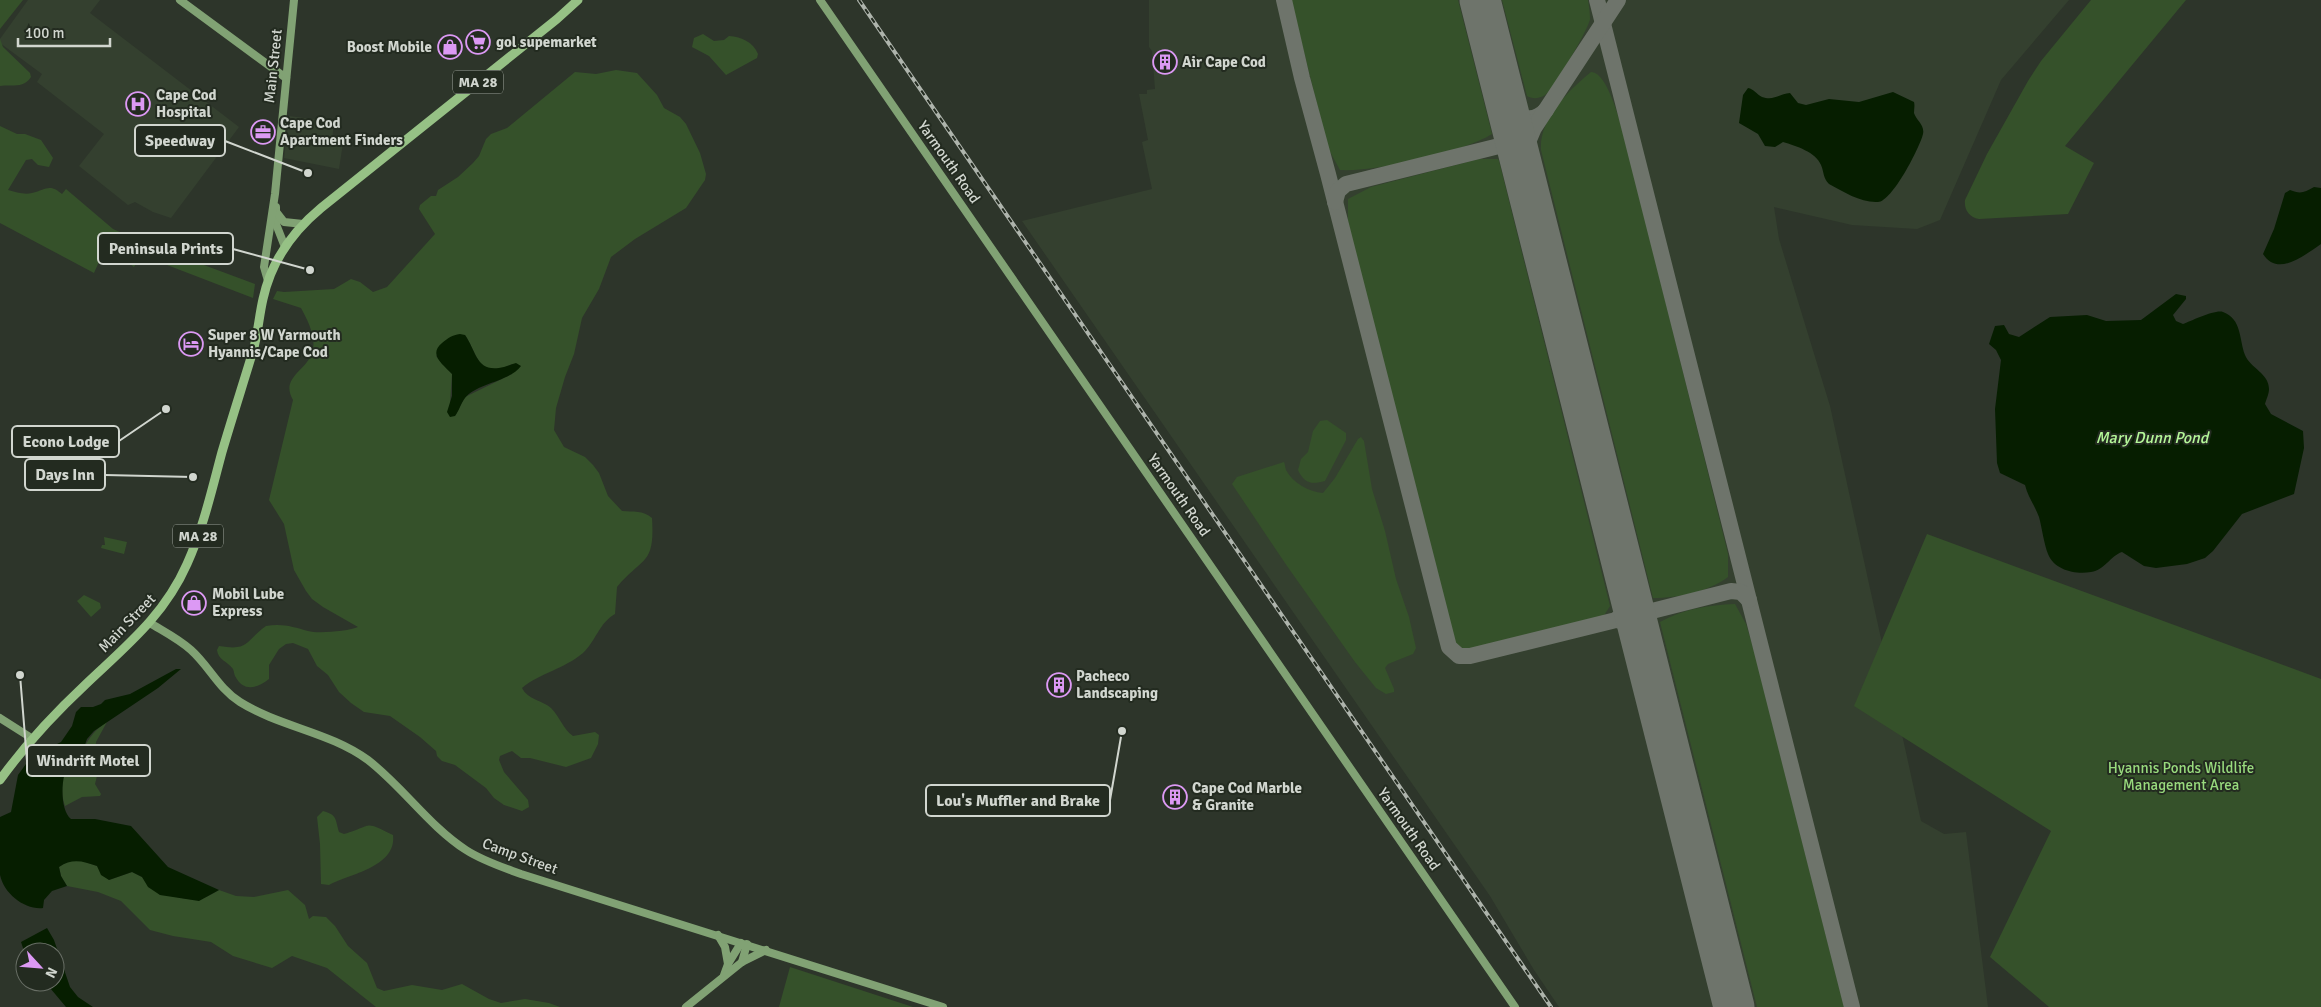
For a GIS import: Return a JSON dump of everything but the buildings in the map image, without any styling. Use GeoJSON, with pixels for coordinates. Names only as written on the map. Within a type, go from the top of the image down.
{"type":"FeatureCollection","features":[{"type":"Feature","properties":{"kind":"main road"},"geometry":{"type":"LineString","coordinates":[[180,0],[286,78]]}},
{"type":"Feature","properties":{"kind":"main road","name":"Main Street"},"geometry":{"type":"LineString","coordinates":[[268,281],[264,267],[275,195],[294,0]]}},
{"type":"Feature","properties":{"kind":"main road","name":"MA 28"},"geometry":{"type":"LineString","coordinates":[[285,247],[303,224],[578,0]]}},
{"type":"Feature","properties":{"kind":"main road","name":"Yarmouth Road"},"geometry":{"type":"LineString","coordinates":[[820,0],[1515,1007]]}},
{"type":"Feature","properties":{"kind":"main road","name":"Main Street"},"geometry":{"type":"LineString","coordinates":[[0,780],[54,715],[150,623],[178,583],[196,541],[254,348],[268,281],[285,247],[276,224],[275,195]]}},
{"type":"Feature","properties":{"kind":"main road"},"geometry":{"type":"LineString","coordinates":[[277,213],[284,222],[303,224]]}},
{"type":"Feature","properties":{"kind":"main road","name":"Camp Street"},"geometry":{"type":"LineString","coordinates":[[150,623],[192,650],[221,686],[241,703],[282,722],[338,743],[359,754],[450,838],[475,856],[521,874],[943,1007]]}},
{"type":"Feature","properties":{"kind":"main road"},"geometry":{"type":"LineString","coordinates":[[0,718],[33,739]]}},
{"type":"Feature","properties":{"kind":"main road"},"geometry":{"type":"LineString","coordinates":[[718,935],[725,946],[728,964]]}},
{"type":"Feature","properties":{"kind":"main road"},"geometry":{"type":"LineString","coordinates":[[742,962],[744,944]]}},
{"type":"Feature","properties":{"kind":"main road"},"geometry":{"type":"LineString","coordinates":[[724,975],[728,964],[744,944]]}},
{"type":"Feature","properties":{"kind":"main road"},"geometry":{"type":"LineString","coordinates":[[686,1007],[742,962],[766,950]]}},
{"type":"Feature","properties":{"kind":"shaded area","name":"Cape Cod Hospital"},"geometry":{"type":"Polygon","coordinates":[[[28,0],[100,0],[90,13],[239,127],[171,218],[153,212],[135,202],[128,205],[79,166],[104,134],[37,82],[42,74],[0,43],[0,39],[28,0]]]}},
{"type":"Feature","properties":{"kind":"shaded area"},"geometry":{"type":"Polygon","coordinates":[[[1149,0],[2069,0],[2001,80],[1940,220],[1917,229],[1852,225],[1774,207],[1779,239],[1830,406],[1921,821],[1944,834],[1966,832],[1988,1007],[1559,1007],[1534,970],[1490,896],[1022,221],[1152,189],[1142,142],[1148,140],[1139,94],[1147,94],[1147,90],[1155,89],[1152,51],[1149,47],[1149,0]]]}},
{"type":"Feature","properties":{"kind":"shaded area"},"geometry":{"type":"Polygon","coordinates":[[[289,116],[334,122],[332,141],[343,143],[339,169],[284,158],[289,116]]]}},
{"type":"Feature","properties":{"kind":"green space"},"geometry":{"type":"Polygon","coordinates":[[[0,0],[23,0],[0,29],[0,0]]]}},
{"type":"Feature","properties":{"kind":"green space"},"geometry":{"type":"Polygon","coordinates":[[[1291,0],[1458,0],[1492,134],[1460,148],[1418,160],[1375,168],[1340,170],[1328,148],[1291,0]]]}},
{"type":"Feature","properties":{"kind":"green space"},"geometry":{"type":"Polygon","coordinates":[[[1502,0],[1588,0],[1590,19],[1588,25],[1562,72],[1549,91],[1543,96],[1531,98],[1527,96],[1502,0]]]}},
{"type":"Feature","properties":{"kind":"green space"},"geometry":{"type":"Polygon","coordinates":[[[2091,0],[2186,0],[2065,146],[2094,163],[2068,214],[1979,219],[1972,217],[1966,210],[1965,200],[1987,154],[2041,61],[2091,0]]]}},
{"type":"Feature","properties":{"kind":"green space"},"geometry":{"type":"Polygon","coordinates":[[[703,34],[714,41],[724,40],[729,36],[743,39],[756,50],[757,58],[726,75],[709,56],[692,47],[694,38],[703,34]]]}},
{"type":"Feature","properties":{"kind":"green space"},"geometry":{"type":"Polygon","coordinates":[[[0,39],[3,47],[30,73],[31,77],[28,81],[21,85],[0,86],[0,39]]]}},
{"type":"Feature","properties":{"kind":"green space"},"geometry":{"type":"Polygon","coordinates":[[[616,70],[637,73],[657,95],[664,108],[680,117],[686,124],[700,153],[706,174],[705,180],[686,208],[635,239],[611,257],[599,289],[582,318],[574,354],[556,408],[554,430],[564,447],[585,457],[593,465],[599,473],[608,496],[622,511],[641,513],[652,518],[651,545],[645,559],[617,587],[615,614],[605,622],[583,653],[560,667],[536,678],[522,688],[528,695],[551,708],[573,736],[595,732],[599,735],[598,744],[591,758],[566,767],[530,758],[521,758],[512,751],[500,756],[499,760],[504,772],[528,800],[529,807],[522,811],[504,805],[494,798],[486,788],[455,765],[442,761],[437,756],[436,751],[420,737],[390,716],[364,712],[351,703],[339,692],[328,675],[317,666],[308,649],[293,643],[286,644],[279,649],[269,665],[269,679],[260,685],[251,687],[242,685],[235,676],[233,669],[221,658],[217,650],[219,646],[242,646],[266,626],[272,625],[283,625],[319,632],[341,631],[358,627],[323,607],[312,599],[306,591],[294,570],[284,524],[269,500],[293,400],[290,386],[295,375],[309,359],[313,347],[311,330],[301,308],[273,299],[277,291],[334,289],[351,279],[360,282],[373,292],[387,287],[435,234],[419,209],[420,205],[431,196],[436,196],[438,190],[458,177],[473,163],[479,156],[486,139],[491,134],[507,128],[575,72],[596,74],[616,70]],[[465,335],[436,356],[452,374],[450,404],[455,416],[465,397],[512,374],[512,364],[501,368],[486,368],[477,357],[465,335]]]}},
{"type":"Feature","properties":{"kind":"green space"},"geometry":{"type":"Polygon","coordinates":[[[1591,72],[1598,75],[1610,94],[1624,134],[1728,554],[1728,577],[1711,587],[1672,597],[1653,598],[1541,150],[1545,127],[1557,106],[1591,72]]]}},
{"type":"Feature","properties":{"kind":"green space"},"geometry":{"type":"Polygon","coordinates":[[[0,126],[17,134],[25,134],[41,140],[53,158],[49,167],[38,165],[32,159],[26,160],[8,190],[29,194],[50,188],[62,194],[66,189],[113,229],[142,242],[255,284],[253,298],[141,255],[134,267],[106,246],[94,273],[0,223],[0,126]]]}},
{"type":"Feature","properties":{"kind":"green space"},"geometry":{"type":"Polygon","coordinates":[[[1479,159],[1498,159],[1499,161],[1610,606],[1603,617],[1465,651],[1456,647],[1451,635],[1354,256],[1348,221],[1348,199],[1371,187],[1479,159]]]}},
{"type":"Feature","properties":{"kind":"green space"},"geometry":{"type":"Polygon","coordinates":[[[1327,420],[1346,433],[1346,440],[1325,481],[1308,482],[1298,470],[1301,459],[1308,452],[1313,431],[1320,421],[1327,420]]]}},
{"type":"Feature","properties":{"kind":"green space"},"geometry":{"type":"Polygon","coordinates":[[[1361,437],[1364,441],[1372,489],[1385,531],[1396,579],[1409,617],[1416,648],[1413,654],[1388,664],[1385,668],[1394,689],[1394,692],[1386,694],[1376,688],[1355,662],[1232,484],[1237,477],[1284,462],[1289,475],[1297,483],[1307,489],[1323,493],[1335,478],[1361,437]]]}},
{"type":"Feature","properties":{"kind":"green space","name":"Hyannis Ponds Wildlife Management Area"},"geometry":{"type":"Polygon","coordinates":[[[1927,534],[2321,679],[2321,1007],[2049,1007],[1990,957],[2051,831],[1854,706],[1927,534]]]}},
{"type":"Feature","properties":{"kind":"green space"},"geometry":{"type":"Polygon","coordinates":[[[104,537],[127,542],[124,554],[101,548],[102,545],[105,545],[104,537]]]}},
{"type":"Feature","properties":{"kind":"green space"},"geometry":{"type":"Polygon","coordinates":[[[84,595],[100,603],[101,608],[91,617],[77,601],[84,595]]]}},
{"type":"Feature","properties":{"kind":"green space"},"geometry":{"type":"Polygon","coordinates":[[[1735,604],[1746,624],[1756,657],[1844,1007],[1757,1007],[1660,622],[1696,608],[1735,604]]]}},
{"type":"Feature","properties":{"kind":"green space"},"geometry":{"type":"Polygon","coordinates":[[[108,720],[96,742],[95,760],[98,772],[95,784],[101,794],[100,796],[82,797],[65,806],[62,791],[67,769],[71,762],[82,753],[93,734],[108,720]]]}},
{"type":"Feature","properties":{"kind":"green space"},"geometry":{"type":"Polygon","coordinates":[[[323,811],[333,816],[339,832],[344,834],[372,826],[393,835],[392,846],[388,855],[380,862],[359,873],[329,885],[321,884],[317,817],[323,811]]]}},
{"type":"Feature","properties":{"kind":"green space"},"geometry":{"type":"Polygon","coordinates":[[[80,860],[97,866],[109,880],[132,872],[142,877],[160,895],[196,899],[219,890],[236,896],[254,897],[288,890],[305,905],[309,919],[313,916],[326,917],[335,926],[348,946],[367,963],[377,988],[384,991],[412,985],[442,990],[462,984],[489,999],[501,1003],[525,999],[560,1007],[376,1007],[327,968],[292,956],[272,968],[233,956],[211,942],[150,930],[121,901],[98,892],[67,886],[61,876],[59,867],[68,861],[80,860]]]}},
{"type":"Feature","properties":{"kind":"green space"},"geometry":{"type":"Polygon","coordinates":[[[790,967],[913,1007],[779,1007],[790,967]]]}},
{"type":"Feature","properties":{"kind":"water"},"geometry":{"type":"Polygon","coordinates":[[[1748,88],[1766,98],[1790,93],[1798,103],[1806,105],[1829,99],[1859,102],[1893,92],[1914,102],[1914,113],[1922,125],[1923,134],[1905,173],[1891,193],[1884,200],[1878,202],[1865,201],[1829,184],[1815,156],[1783,142],[1775,147],[1765,146],[1758,134],[1739,123],[1743,95],[1748,88]]]}},
{"type":"Feature","properties":{"kind":"water"},"geometry":{"type":"Polygon","coordinates":[[[2314,187],[2321,188],[2321,244],[2292,262],[2276,264],[2269,261],[2263,254],[2274,229],[2285,193],[2290,190],[2297,192],[2307,191],[2314,187]]]}},
{"type":"Feature","properties":{"kind":"water","name":"Mary Dunn Pond"},"geometry":{"type":"Polygon","coordinates":[[[2176,294],[2186,296],[2186,299],[2173,315],[2176,321],[2183,324],[2220,312],[2234,319],[2247,360],[2263,375],[2268,383],[2269,391],[2265,404],[2271,414],[2303,431],[2304,448],[2294,494],[2242,514],[2213,551],[2205,558],[2187,564],[2156,568],[2144,566],[2122,552],[2096,571],[2079,573],[2060,568],[2048,554],[2039,517],[2025,485],[2000,473],[1997,463],[1995,409],[2001,360],[1996,350],[1989,344],[1995,326],[2004,325],[2009,334],[2019,337],[2050,317],[2087,315],[2106,321],[2141,320],[2176,294]]]}},
{"type":"Feature","properties":{"kind":"water"},"geometry":{"type":"Polygon","coordinates":[[[460,334],[465,335],[478,360],[488,367],[504,367],[516,363],[521,366],[509,376],[470,393],[455,416],[450,417],[447,412],[452,396],[452,374],[438,359],[436,352],[438,347],[446,340],[460,334]]]}},
{"type":"Feature","properties":{"kind":"water"},"geometry":{"type":"Polygon","coordinates":[[[176,669],[181,669],[158,688],[94,731],[87,739],[82,753],[72,759],[66,768],[62,792],[64,808],[71,819],[95,819],[131,826],[168,867],[219,890],[199,901],[160,895],[148,887],[142,877],[132,872],[109,880],[101,875],[97,866],[73,861],[59,867],[61,876],[67,886],[52,891],[44,900],[43,908],[29,906],[16,899],[2,882],[0,875],[0,817],[11,812],[18,775],[31,757],[61,742],[72,726],[76,712],[81,707],[93,707],[105,700],[130,694],[176,669]]]}},
{"type":"Feature","properties":{"kind":"water"},"geometry":{"type":"Polygon","coordinates":[[[47,928],[55,942],[21,942],[47,928]]]}},
{"type":"Feature","properties":{"kind":"water"},"geometry":{"type":"Polygon","coordinates":[[[65,972],[70,987],[78,997],[93,1007],[66,1007],[53,992],[65,992],[65,972]]]}},
{"type":"Feature","properties":{"kind":"taxiway"},"geometry":{"type":"LineString","coordinates":[[1284,0],[1302,78],[1449,647],[1459,656],[1470,656],[1616,620],[1630,623],[1640,633]]}},
{"type":"Feature","properties":{"kind":"taxiway"},"geometry":{"type":"LineString","coordinates":[[1597,0],[1852,1007]]}},
{"type":"Feature","properties":{"kind":"taxiway"},"geometry":{"type":"LineString","coordinates":[[1524,175],[1526,147],[1534,128],[1618,0]]}},
{"type":"Feature","properties":{"kind":"taxiway"},"geometry":{"type":"LineString","coordinates":[[1506,103],[1514,113],[1524,118],[1541,115],[1546,110]]}},
{"type":"Feature","properties":{"kind":"taxiway"},"geometry":{"type":"LineString","coordinates":[[1499,146],[1510,136],[1512,124]]}},
{"type":"Feature","properties":{"kind":"taxiway"},"geometry":{"type":"LineString","coordinates":[[1335,202],[1338,191],[1346,184],[1499,146],[1512,148],[1521,161]]}},
{"type":"Feature","properties":{"kind":"taxiway"},"geometry":{"type":"LineString","coordinates":[[1640,633],[1642,620],[1652,611],[1731,591],[1741,592],[1749,600]]}},
{"type":"Feature","properties":{"kind":"taxiway"},"geometry":{"type":"LineString","coordinates":[[1616,620],[1627,611],[1631,598]]}},
{"type":"Feature","properties":{"kind":"runway"},"geometry":{"type":"LineString","coordinates":[[1480,0],[1734,1007]]}},
{"type":"Feature","properties":{"kind":"railway"},"geometry":{"type":"LineString","coordinates":[[859,0],[1551,1007]]}},
{"type":"Feature","properties":{"kind":"place","name":"gol supemarket"},"geometry":{"type":"Point","coordinates":[478,42]}},
{"type":"Feature","properties":{"kind":"place","name":"Boost Mobile"},"geometry":{"type":"Point","coordinates":[450,47]}},
{"type":"Feature","properties":{"kind":"place","name":"Air Cape Cod"},"geometry":{"type":"Point","coordinates":[1165,62]}},
{"type":"Feature","properties":{"kind":"place","name":"Cape Cod Hospital"},"geometry":{"type":"Point","coordinates":[138,104]}},
{"type":"Feature","properties":{"kind":"place","name":"Cape Cod Apartment Finders"},"geometry":{"type":"Point","coordinates":[263,132]}},
{"type":"Feature","properties":{"kind":"place","name":"Speedway"},"geometry":{"type":"Point","coordinates":[308,173]}},
{"type":"Feature","properties":{"kind":"place","name":"Peninsula Prints"},"geometry":{"type":"Point","coordinates":[310,270]}},
{"type":"Feature","properties":{"kind":"place","name":"Super 8 W Yarmouth Hyannis/Cape Cod"},"geometry":{"type":"Point","coordinates":[191,344]}},
{"type":"Feature","properties":{"kind":"place","name":"Econo Lodge"},"geometry":{"type":"Point","coordinates":[166,409]}},
{"type":"Feature","properties":{"kind":"place","name":"Days Inn"},"geometry":{"type":"Point","coordinates":[193,477]}},
{"type":"Feature","properties":{"kind":"place","name":"Mobil Lube Express"},"geometry":{"type":"Point","coordinates":[194,603]}},
{"type":"Feature","properties":{"kind":"place","name":"Windrift Motel"},"geometry":{"type":"Point","coordinates":[20,675]}},
{"type":"Feature","properties":{"kind":"place","name":"Pacheco Landscaping"},"geometry":{"type":"Point","coordinates":[1059,685]}},
{"type":"Feature","properties":{"kind":"place","name":"Lou's Muffler and Brake"},"geometry":{"type":"Point","coordinates":[1122,731]}},
{"type":"Feature","properties":{"kind":"place","name":"Cape Cod Marble & Granite"},"geometry":{"type":"Point","coordinates":[1175,797]}}]}
